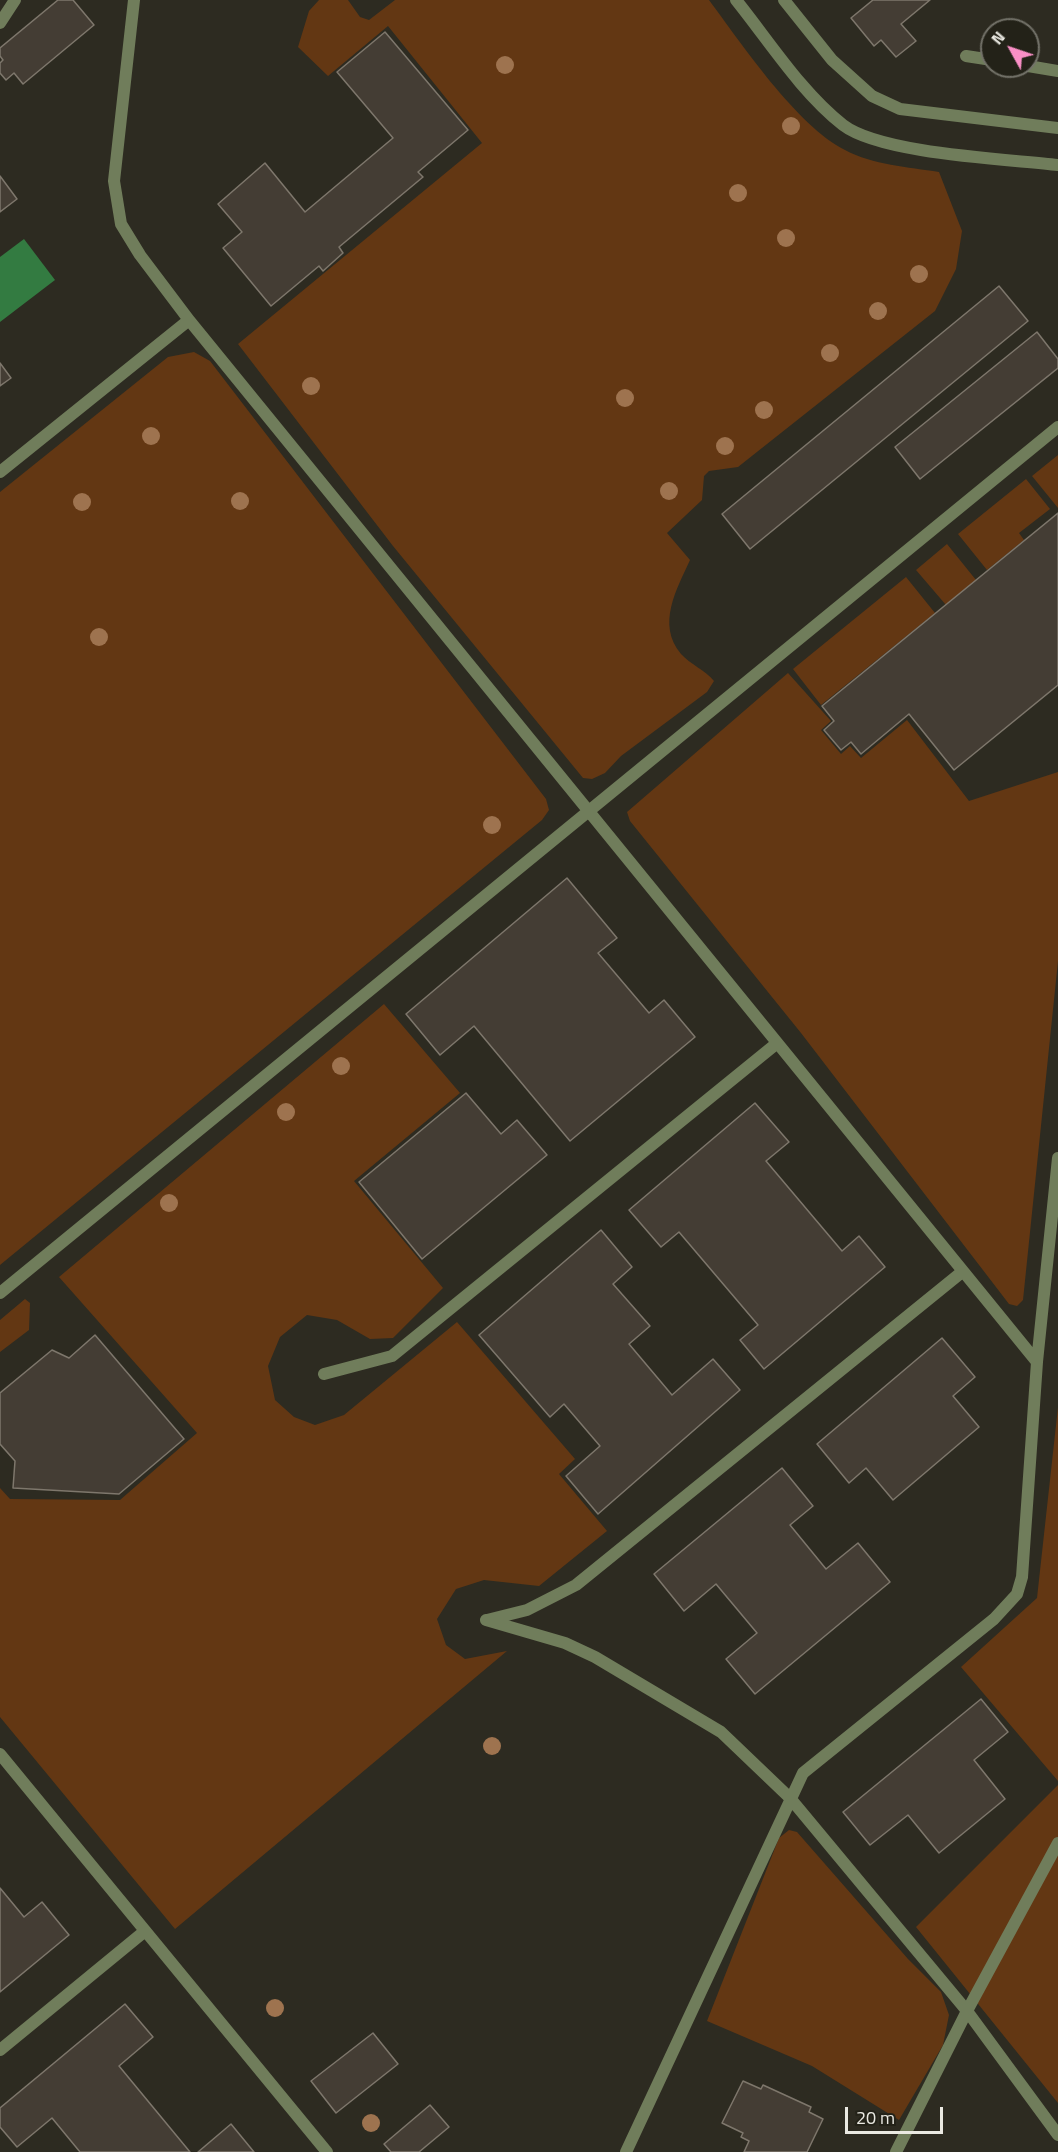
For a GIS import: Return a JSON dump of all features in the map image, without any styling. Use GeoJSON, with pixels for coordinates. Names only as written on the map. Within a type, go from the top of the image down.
{"type":"FeatureCollection","features":[{"type":"Feature","properties":{"kind":"lane"},"geometry":{"type":"LineString","coordinates":[[0,23],[15,0]]}},
{"type":"Feature","properties":{"kind":"lane"},"geometry":{"type":"LineString","coordinates":[[134,0],[114,181],[121,224],[140,255],[189,320],[586,811],[1037,1362]]}},
{"type":"Feature","properties":{"kind":"lane"},"geometry":{"type":"LineString","coordinates":[[735,0],[810,92],[844,126],[882,144],[1058,165]]}},
{"type":"Feature","properties":{"kind":"lane"},"geometry":{"type":"LineString","coordinates":[[784,0],[832,60],[872,96],[900,109],[1058,128]]}},
{"type":"Feature","properties":{"kind":"lane"},"geometry":{"type":"LineString","coordinates":[[966,56],[980,58]]}},
{"type":"Feature","properties":{"kind":"lane"},"geometry":{"type":"LineString","coordinates":[[1040,68],[1058,71]]}},
{"type":"Feature","properties":{"kind":"lane"},"geometry":{"type":"LineString","coordinates":[[0,472],[189,320]]}},
{"type":"Feature","properties":{"kind":"lane"},"geometry":{"type":"LineString","coordinates":[[0,1293],[586,811],[1058,427]]}},
{"type":"Feature","properties":{"kind":"lane"},"geometry":{"type":"LineString","coordinates":[[324,1374],[392,1356],[776,1044]]}},
{"type":"Feature","properties":{"kind":"lane"},"geometry":{"type":"LineString","coordinates":[[626,2152],[803,1773],[994,1619],[1017,1594],[1022,1576],[1037,1362],[1058,1158]]}},
{"type":"Feature","properties":{"kind":"lane"},"geometry":{"type":"LineString","coordinates":[[963,1272],[576,1585],[527,1610],[486,1620],[565,1643],[595,1657],[721,1732],[790,1798],[967,2011],[1058,2135]]}},
{"type":"Feature","properties":{"kind":"lane"},"geometry":{"type":"LineString","coordinates":[[0,1754],[327,2152]]}},
{"type":"Feature","properties":{"kind":"lane"},"geometry":{"type":"LineString","coordinates":[[896,2152],[967,2011],[1058,1843]]}},
{"type":"Feature","properties":{"kind":"lane"},"geometry":{"type":"LineString","coordinates":[[0,2050],[145,1931]]}},
{"type":"Feature","properties":{"kind":"shaded area"},"geometry":{"type":"Polygon","coordinates":[[[319,0],[348,0],[360,17],[369,20],[395,0],[709,0],[771,82],[808,122],[827,138],[845,150],[867,159],[939,172],[962,231],[956,269],[935,311],[738,467],[709,471],[704,476],[702,500],[667,533],[690,560],[675,595],[669,619],[674,643],[681,654],[714,681],[707,692],[621,756],[605,773],[592,779],[583,778],[393,546],[238,344],[482,143],[388,26],[328,76],[298,47],[309,11],[319,0]]]}},
{"type":"Feature","properties":{"kind":"shaded area"},"geometry":{"type":"Polygon","coordinates":[[[24,239],[55,280],[0,322],[0,257],[24,239]]]}},
{"type":"Feature","properties":{"kind":"shaded area"},"geometry":{"type":"Polygon","coordinates":[[[194,352],[210,361],[546,799],[549,810],[542,820],[0,1265],[0,492],[168,357],[194,352]]]}},
{"type":"Feature","properties":{"kind":"shaded area"},"geometry":{"type":"Polygon","coordinates":[[[1058,455],[1058,508],[1032,476],[1058,455]]]}},
{"type":"Feature","properties":{"kind":"shaded area"},"geometry":{"type":"Polygon","coordinates":[[[1026,479],[1050,509],[1019,533],[1024,540],[987,570],[958,534],[1026,479]]]}},
{"type":"Feature","properties":{"kind":"shaded area"},"geometry":{"type":"Polygon","coordinates":[[[947,544],[976,580],[946,605],[916,570],[947,544]]]}},
{"type":"Feature","properties":{"kind":"shaded area"},"geometry":{"type":"Polygon","coordinates":[[[906,577],[935,613],[821,705],[793,669],[906,577]]]}},
{"type":"Feature","properties":{"kind":"shaded area"},"geometry":{"type":"Polygon","coordinates":[[[788,673],[831,721],[821,730],[841,754],[850,746],[861,758],[907,720],[969,801],[1058,772],[1058,961],[1023,1300],[1017,1306],[1009,1304],[801,1033],[630,821],[627,812],[788,673]]]}},
{"type":"Feature","properties":{"kind":"shaded area"},"geometry":{"type":"Polygon","coordinates":[[[384,1004],[460,1093],[354,1181],[443,1288],[393,1338],[370,1339],[337,1320],[307,1315],[280,1337],[268,1366],[275,1400],[294,1417],[315,1425],[344,1415],[457,1322],[575,1459],[559,1474],[607,1531],[539,1586],[484,1580],[456,1589],[437,1619],[446,1645],[465,1659],[507,1651],[175,1929],[0,1717],[0,1488],[10,1499],[120,1500],[197,1433],[59,1277],[384,1004]]]}},
{"type":"Feature","properties":{"kind":"shaded area"},"geometry":{"type":"Polygon","coordinates":[[[25,1299],[30,1303],[29,1330],[0,1352],[0,1320],[25,1299]]]}},
{"type":"Feature","properties":{"kind":"shaded area"},"geometry":{"type":"Polygon","coordinates":[[[1058,1407],[1058,1781],[961,1667],[1037,1598],[1058,1407]]]}},
{"type":"Feature","properties":{"kind":"shaded area"},"geometry":{"type":"Polygon","coordinates":[[[1058,1785],[1058,2103],[916,1927],[1058,1785]]]}},
{"type":"Feature","properties":{"kind":"shaded area"},"geometry":{"type":"Polygon","coordinates":[[[789,1830],[797,1832],[908,1959],[941,1992],[949,2015],[943,2045],[899,2120],[812,2066],[707,2021],[779,1838],[789,1830]]]}},
{"type":"Feature","properties":{"kind":"building"},"geometry":{"type":"Polygon","coordinates":[[[58,0],[73,0],[94,25],[23,84],[14,73],[6,80],[0,73],[0,63],[3,60],[0,56],[0,48],[58,0]]]}},
{"type":"Feature","properties":{"kind":"building"},"geometry":{"type":"Polygon","coordinates":[[[873,0],[930,0],[901,24],[916,41],[896,57],[881,40],[874,46],[851,18],[873,0]]]}},
{"type":"Feature","properties":{"kind":"building"},"geometry":{"type":"Polygon","coordinates":[[[385,32],[468,130],[418,172],[423,177],[339,247],[343,253],[323,271],[319,266],[271,306],[223,248],[242,232],[218,204],[265,163],[305,212],[393,138],[337,72],[385,32]]]}},
{"type":"Feature","properties":{"kind":"building"},"geometry":{"type":"Polygon","coordinates":[[[0,176],[17,199],[0,212],[0,176]]]}},
{"type":"Feature","properties":{"kind":"building"},"geometry":{"type":"Polygon","coordinates":[[[999,286],[1028,321],[750,549],[722,514],[999,286]]]}},
{"type":"Feature","properties":{"kind":"building"},"geometry":{"type":"Polygon","coordinates":[[[1037,332],[1058,359],[1058,368],[920,479],[895,447],[1037,332]]]}},
{"type":"Feature","properties":{"kind":"building"},"geometry":{"type":"Polygon","coordinates":[[[0,363],[11,378],[0,386],[0,363]]]}},
{"type":"Feature","properties":{"kind":"building"},"geometry":{"type":"Polygon","coordinates":[[[1058,513],[1058,685],[954,770],[909,714],[861,754],[851,742],[841,750],[824,730],[834,721],[822,706],[1058,513]]]}},
{"type":"Feature","properties":{"kind":"building"},"geometry":{"type":"Polygon","coordinates":[[[567,878],[617,938],[598,953],[649,1013],[664,1000],[695,1037],[570,1141],[474,1026],[440,1055],[406,1014],[567,878]]]}},
{"type":"Feature","properties":{"kind":"building"},"geometry":{"type":"Polygon","coordinates":[[[466,1093],[501,1134],[517,1120],[547,1155],[422,1259],[359,1182],[466,1093]]]}},
{"type":"Feature","properties":{"kind":"building"},"geometry":{"type":"Polygon","coordinates":[[[755,1103],[789,1142],[766,1161],[842,1251],[859,1236],[885,1267],[764,1369],[740,1340],[758,1325],[679,1232],[661,1247],[629,1210],[755,1103]]]}},
{"type":"Feature","properties":{"kind":"building"},"geometry":{"type":"Polygon","coordinates":[[[601,1230],[632,1267],[613,1284],[650,1326],[629,1344],[672,1395],[713,1359],[740,1390],[598,1514],[566,1476],[600,1446],[564,1404],[550,1417],[479,1335],[601,1230]]]}},
{"type":"Feature","properties":{"kind":"building"},"geometry":{"type":"Polygon","coordinates":[[[95,1335],[184,1439],[119,1494],[13,1488],[15,1461],[0,1444],[0,1393],[52,1350],[69,1358],[95,1335]]]}},
{"type":"Feature","properties":{"kind":"building"},"geometry":{"type":"Polygon","coordinates":[[[942,1338],[975,1377],[953,1396],[979,1427],[893,1500],[866,1468],[849,1483],[817,1444],[942,1338]]]}},
{"type":"Feature","properties":{"kind":"building"},"geometry":{"type":"Polygon","coordinates":[[[782,1468],[813,1506],[790,1525],[826,1569],[858,1543],[890,1582],[755,1694],[726,1659],[757,1633],[716,1584],[684,1611],[654,1574],[782,1468]]]}},
{"type":"Feature","properties":{"kind":"building"},"geometry":{"type":"Polygon","coordinates":[[[981,1699],[1008,1732],[974,1760],[1005,1799],[939,1853],[908,1815],[870,1845],[843,1812],[981,1699]]]}},
{"type":"Feature","properties":{"kind":"building"},"geometry":{"type":"Polygon","coordinates":[[[0,1888],[24,1917],[42,1902],[69,1935],[0,1992],[0,1888]]]}},
{"type":"Feature","properties":{"kind":"building"},"geometry":{"type":"Polygon","coordinates":[[[125,2004],[153,2037],[119,2066],[190,2152],[80,2152],[52,2118],[17,2147],[0,2127],[0,2108],[125,2004]]]}},
{"type":"Feature","properties":{"kind":"building"},"geometry":{"type":"Polygon","coordinates":[[[373,2033],[398,2064],[336,2113],[311,2081],[373,2033]]]}},
{"type":"Feature","properties":{"kind":"building"},"geometry":{"type":"Polygon","coordinates":[[[743,2081],[761,2089],[763,2085],[811,2107],[809,2112],[823,2119],[807,2152],[744,2152],[749,2141],[741,2137],[743,2133],[722,2123],[743,2081]]]}},
{"type":"Feature","properties":{"kind":"building"},"geometry":{"type":"Polygon","coordinates":[[[430,2105],[449,2127],[419,2152],[391,2152],[384,2144],[430,2105]]]}},
{"type":"Feature","properties":{"kind":"building"},"geometry":{"type":"Polygon","coordinates":[[[231,2124],[254,2152],[198,2152],[231,2124]]]}}]}
